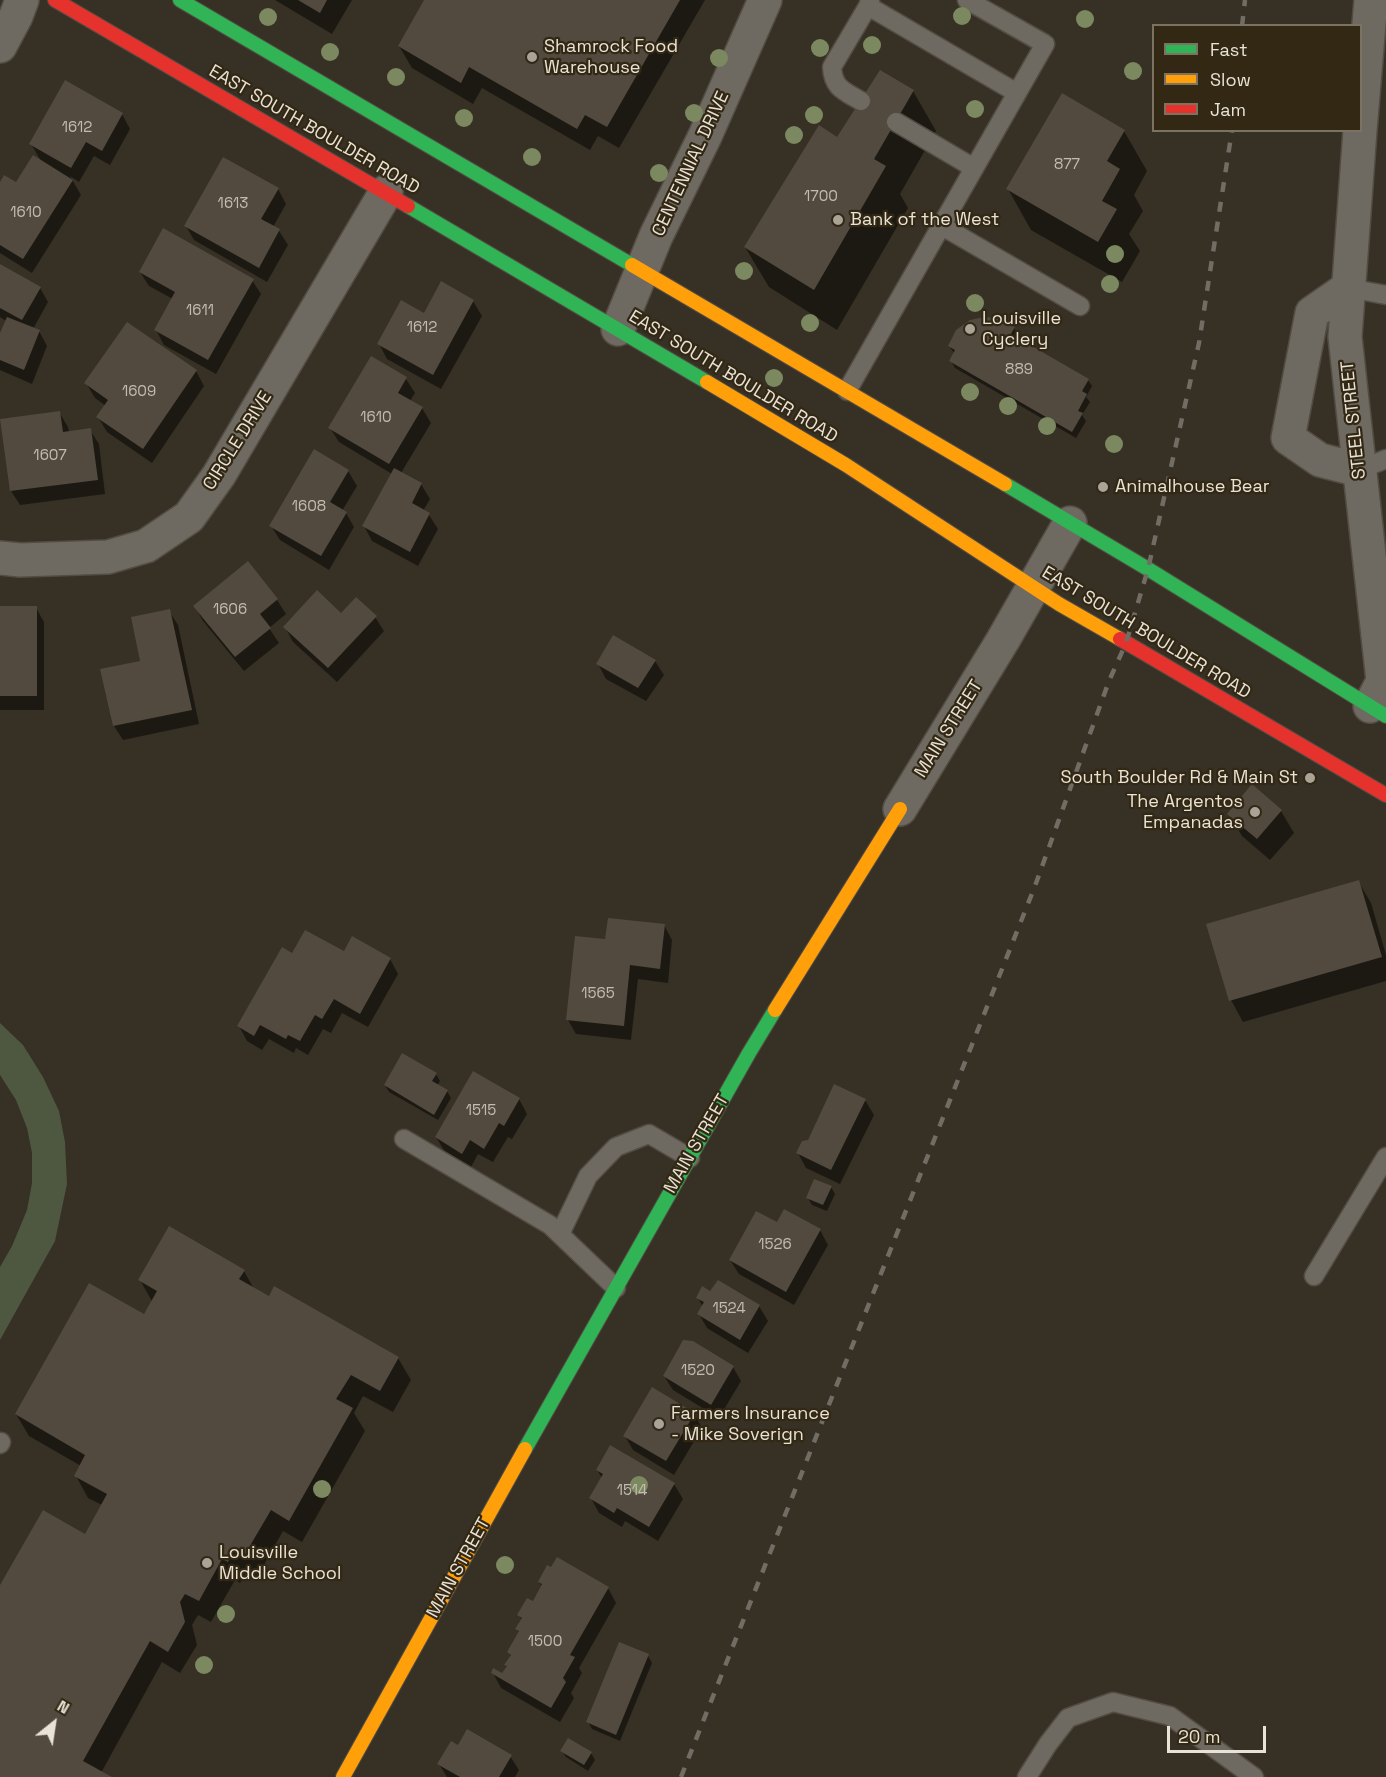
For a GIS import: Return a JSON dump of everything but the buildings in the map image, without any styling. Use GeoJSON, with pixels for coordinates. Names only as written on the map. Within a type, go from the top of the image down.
{"type":"FeatureCollection","features":[{"type":"Feature","properties":{"kind":"main road","name":"EAST SOUTH BOULDER ROAD"},"geometry":{"type":"LineString","coordinates":[[55,0],[386,192],[836,459],[1078,615],[1386,795]]}},
{"type":"Feature","properties":{"kind":"main road"},"geometry":{"type":"LineString","coordinates":[[180,0],[848,391],[1378,711]]}},
{"type":"Feature","properties":{"kind":"main road","name":"MAIN STREET"},"geometry":{"type":"LineString","coordinates":[[343,1777],[749,1053],[900,809]]}},
{"type":"Feature","properties":{"kind":"street"},"geometry":{"type":"LineString","coordinates":[[0,46],[22,0]]}},
{"type":"Feature","properties":{"kind":"street","name":"CENTENNIAL DRIVE"},"geometry":{"type":"LineString","coordinates":[[618,329],[656,236],[705,136],[765,0]]}},
{"type":"Feature","properties":{"kind":"street","name":"STEEL STREET"},"geometry":{"type":"LineString","coordinates":[[1362,106],[1371,0]]}},
{"type":"Feature","properties":{"kind":"street","name":"STEEL STREET"},"geometry":{"type":"LineString","coordinates":[[1360,132],[1344,338],[1373,464],[1383,681],[1378,711]]}},
{"type":"Feature","properties":{"kind":"street","name":"CIRCLE DRIVE"},"geometry":{"type":"LineString","coordinates":[[0,558],[20,560],[108,557],[146,546],[189,517],[219,475],[386,192]]}},
{"type":"Feature","properties":{"kind":"street"},"geometry":{"type":"LineString","coordinates":[[1348,288],[1312,313],[1288,438],[1320,460],[1373,464]]}},
{"type":"Feature","properties":{"kind":"street","name":"MAIN STREET"},"geometry":{"type":"LineString","coordinates":[[900,809],[1070,523]]}},
{"type":"Feature","properties":{"kind":"lane"},"geometry":{"type":"LineString","coordinates":[[848,391],[1045,44],[967,0]]}},
{"type":"Feature","properties":{"kind":"lane"},"geometry":{"type":"LineString","coordinates":[[861,101],[839,88],[832,79],[832,67],[869,3],[1017,93]]}},
{"type":"Feature","properties":{"kind":"lane"},"geometry":{"type":"LineString","coordinates":[[896,122],[974,168]]}},
{"type":"Feature","properties":{"kind":"lane"},"geometry":{"type":"LineString","coordinates":[[942,226],[1080,306]]}},
{"type":"Feature","properties":{"kind":"lane"},"geometry":{"type":"LineString","coordinates":[[1348,288],[1386,295]]}},
{"type":"Feature","properties":{"kind":"lane"},"geometry":{"type":"LineString","coordinates":[[560,1234],[588,1176],[615,1147],[649,1134],[690,1158]]}},
{"type":"Feature","properties":{"kind":"lane"},"geometry":{"type":"LineString","coordinates":[[404,1139],[550,1226],[616,1288]]}},
{"type":"Feature","properties":{"kind":"lane"},"geometry":{"type":"LineString","coordinates":[[1314,1276],[1386,1157]]}},
{"type":"Feature","properties":{"kind":"lane"},"geometry":{"type":"LineString","coordinates":[[1027,1777],[1068,1718],[1113,1702],[1170,1716],[1254,1777]]}},
{"type":"Feature","properties":{"kind":"green space"},"geometry":{"type":"Polygon","coordinates":[[[0,1023],[23,1045],[43,1077],[59,1111],[65,1142],[67,1184],[55,1241],[0,1340],[0,1267],[12,1246],[27,1210],[32,1183],[32,1153],[27,1128],[16,1100],[0,1075],[0,1023]]]}},
{"type":"Feature","properties":{"kind":"railway"},"geometry":{"type":"LineString","coordinates":[[1242,24],[1245,0]]}},
{"type":"Feature","properties":{"kind":"railway"},"geometry":{"type":"LineString","coordinates":[[681,1777],[1035,886],[1109,681],[1126,643],[1148,569],[1199,343],[1232,132]]}},
{"type":"Feature","properties":{"kind":"traffic: fast"},"geometry":{"type":"LineString","coordinates":[[180,0],[632,265]]}},
{"type":"Feature","properties":{"kind":"traffic: fast"},"geometry":{"type":"LineString","coordinates":[[408,206],[707,382]]}},
{"type":"Feature","properties":{"kind":"traffic: fast"},"geometry":{"type":"LineString","coordinates":[[1005,484],[1386,716]]}},
{"type":"Feature","properties":{"kind":"traffic: fast"},"geometry":{"type":"LineString","coordinates":[[525,1449],[775,1010]]}},
{"type":"Feature","properties":{"kind":"traffic: slow"},"geometry":{"type":"LineString","coordinates":[[632,265],[1005,484]]}},
{"type":"Feature","properties":{"kind":"traffic: slow"},"geometry":{"type":"LineString","coordinates":[[707,382],[846,465],[1059,604],[1120,639]]}},
{"type":"Feature","properties":{"kind":"traffic: slow"},"geometry":{"type":"LineString","coordinates":[[775,1010],[900,809]]}},
{"type":"Feature","properties":{"kind":"traffic: slow"},"geometry":{"type":"LineString","coordinates":[[343,1777],[525,1449]]}},
{"type":"Feature","properties":{"kind":"traffic: jam"},"geometry":{"type":"LineString","coordinates":[[55,0],[408,206]]}},
{"type":"Feature","properties":{"kind":"traffic: jam"},"geometry":{"type":"LineString","coordinates":[[1120,639],[1386,795]]}},
{"type":"Feature","properties":{"kind":"place","name":"Shamrock Food Warehouse"},"geometry":{"type":"Point","coordinates":[532,57]}},
{"type":"Feature","properties":{"kind":"place","name":"Bank of the West"},"geometry":{"type":"Point","coordinates":[838,220]}},
{"type":"Feature","properties":{"kind":"place","name":"Louisville Cyclery"},"geometry":{"type":"Point","coordinates":[970,329]}},
{"type":"Feature","properties":{"kind":"place","name":"Animalhouse Bear"},"geometry":{"type":"Point","coordinates":[1103,487]}},
{"type":"Feature","properties":{"kind":"place","name":"South Boulder Rd & Main St"},"geometry":{"type":"Point","coordinates":[1310,778]}},
{"type":"Feature","properties":{"kind":"place","name":"The Argentos Empanadas"},"geometry":{"type":"Point","coordinates":[1255,812]}},
{"type":"Feature","properties":{"kind":"place","name":"Farmers Insurance - Mike Soverign"},"geometry":{"type":"Point","coordinates":[659,1424]}},
{"type":"Feature","properties":{"kind":"place","name":"Louisville Middle School"},"geometry":{"type":"Point","coordinates":[207,1563]}}]}
